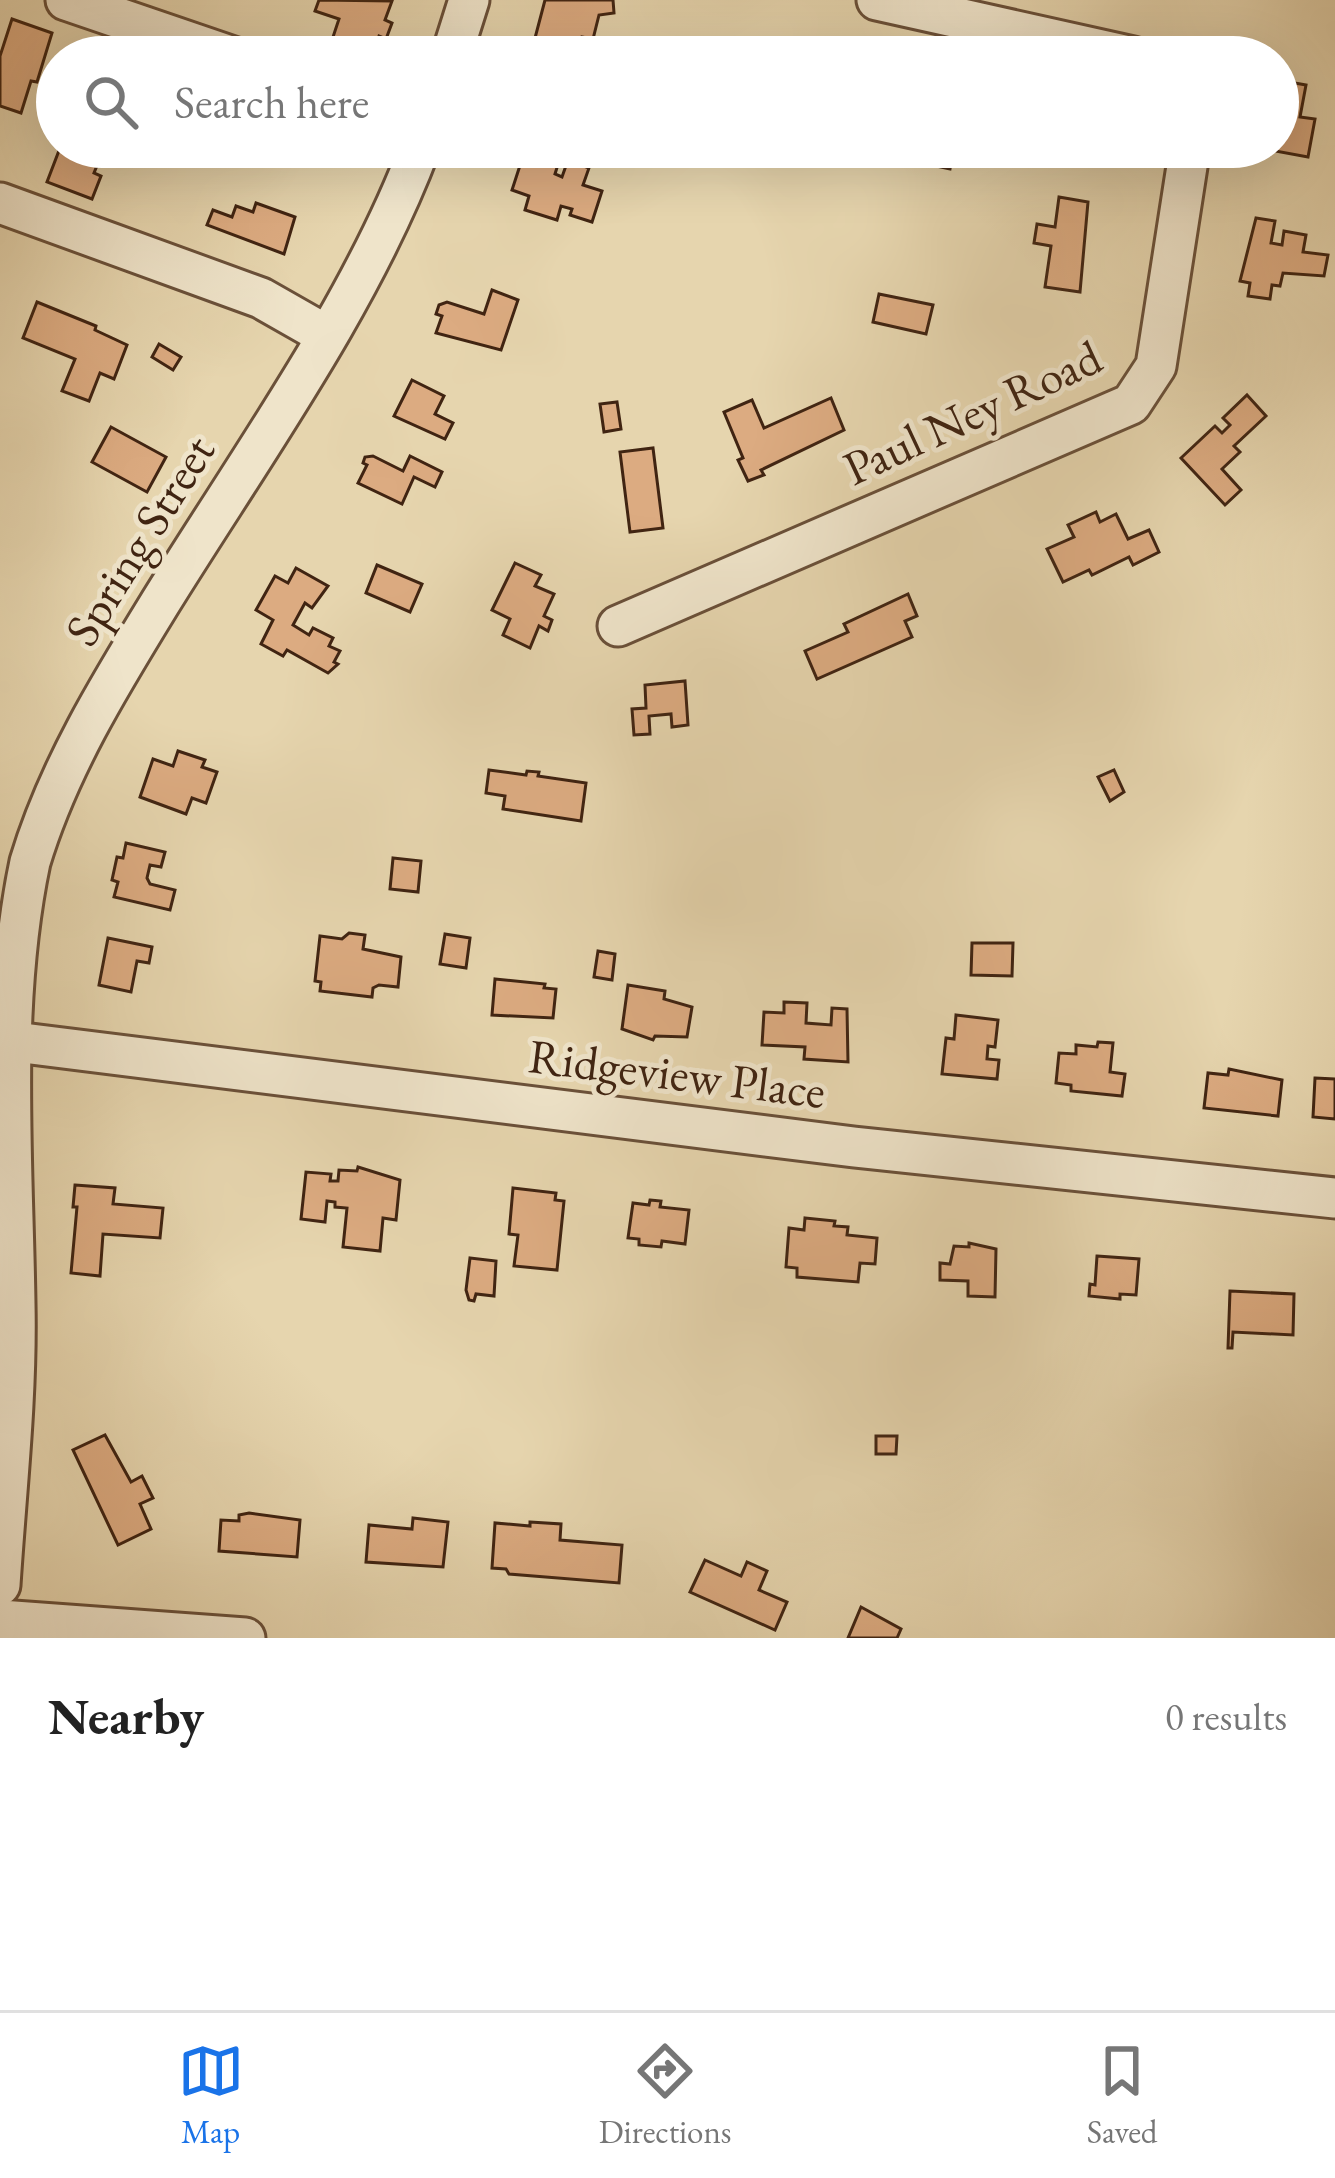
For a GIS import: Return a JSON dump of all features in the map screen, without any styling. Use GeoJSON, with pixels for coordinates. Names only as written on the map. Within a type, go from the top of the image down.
{"type":"FeatureCollection","features":[{"type":"Feature","properties":{"kind":"street"},"geometry":{"type":"LineString","coordinates":[[66,0],[171,36]]}},
{"type":"Feature","properties":{"kind":"street"},"geometry":{"type":"LineString","coordinates":[[458,36],[469,0]]}},
{"type":"Feature","properties":{"kind":"street"},"geometry":{"type":"LineString","coordinates":[[877,0],[1039,36]]}},
{"type":"Feature","properties":{"kind":"street","name":"Spring Street"},"geometry":{"type":"LineString","coordinates":[[1,1566],[15,1311],[4,1110],[18,918],[30,863],[103,696],[326,334],[378,241],[411,168]]}},
{"type":"Feature","properties":{"kind":"street","name":"Paul Ney Road"},"geometry":{"type":"LineString","coordinates":[[618,626],[1131,404],[1156,366],[1187,168]]}},
{"type":"Feature","properties":{"kind":"street"},"geometry":{"type":"LineString","coordinates":[[0,203],[261,298],[326,334]]}},
{"type":"Feature","properties":{"kind":"street","name":"Ridgeview Place"},"geometry":{"type":"LineString","coordinates":[[7,1041],[831,1144],[1335,1198]]}},
{"type":"Feature","properties":{"kind":"street"},"geometry":{"type":"LineString","coordinates":[[0,1620],[245,1638]]}},
{"type":"Feature","properties":{"kind":"building"},"geometry":{"type":"Polygon","coordinates":[[[319,0],[392,1],[385,20],[392,23],[387,36],[333,36],[339,19],[315,11],[319,0]]]}},
{"type":"Feature","properties":{"kind":"building"},"geometry":{"type":"Polygon","coordinates":[[[545,0],[613,0],[614,13],[599,15],[594,36],[536,36],[545,0]]]}},
{"type":"Feature","properties":{"kind":"building"},"geometry":{"type":"Polygon","coordinates":[[[12,19],[52,33],[36,36],[36,82],[31,81],[21,113],[0,106],[0,56],[12,19]]]}},
{"type":"Feature","properties":{"kind":"building"},"geometry":{"type":"Polygon","coordinates":[[[1299,84],[1306,85],[1300,117],[1315,119],[1308,157],[1299,155],[1299,84]]]}},
{"type":"Feature","properties":{"kind":"building"},"geometry":{"type":"Polygon","coordinates":[[[52,168],[96,168],[94,173],[101,176],[92,199],[47,182],[52,168]]]}},
{"type":"Feature","properties":{"kind":"building"},"geometry":{"type":"Polygon","coordinates":[[[519,168],[557,168],[555,174],[562,177],[565,168],[589,168],[583,185],[602,191],[592,222],[570,215],[572,209],[561,206],[557,220],[525,210],[529,196],[512,190],[519,168]]]}},
{"type":"Feature","properties":{"kind":"building"},"geometry":{"type":"Polygon","coordinates":[[[1059,197],[1088,202],[1080,292],[1045,287],[1051,246],[1034,243],[1037,224],[1055,227],[1059,197]]]}},
{"type":"Feature","properties":{"kind":"building"},"geometry":{"type":"Polygon","coordinates":[[[256,203],[295,217],[284,254],[207,225],[213,210],[232,217],[236,206],[253,212],[256,203]]]}},
{"type":"Feature","properties":{"kind":"building"},"geometry":{"type":"Polygon","coordinates":[[[1256,218],[1275,221],[1271,243],[1282,245],[1284,231],[1306,235],[1303,252],[1328,255],[1324,276],[1283,273],[1280,286],[1272,285],[1270,299],[1248,296],[1250,283],[1240,281],[1256,218]]]}},
{"type":"Feature","properties":{"kind":"building"},"geometry":{"type":"Polygon","coordinates":[[[492,290],[518,300],[501,350],[436,333],[442,316],[436,314],[439,305],[447,302],[484,314],[492,290]]]}},
{"type":"Feature","properties":{"kind":"building"},"geometry":{"type":"Polygon","coordinates":[[[879,294],[933,305],[926,334],[873,322],[879,294]]]}},
{"type":"Feature","properties":{"kind":"building"},"geometry":{"type":"Polygon","coordinates":[[[37,302],[96,326],[95,330],[127,345],[114,379],[100,373],[89,401],[62,391],[75,359],[23,338],[37,302]]]}},
{"type":"Feature","properties":{"kind":"building"},"geometry":{"type":"Polygon","coordinates":[[[159,344],[181,357],[173,370],[152,357],[159,344]]]}},
{"type":"Feature","properties":{"kind":"building"},"geometry":{"type":"Polygon","coordinates":[[[412,380],[444,396],[435,414],[453,423],[445,439],[394,416],[412,380]]]}},
{"type":"Feature","properties":{"kind":"building"},"geometry":{"type":"Polygon","coordinates":[[[1247,395],[1266,416],[1234,446],[1240,452],[1222,469],[1241,490],[1225,505],[1181,458],[1215,426],[1222,433],[1230,425],[1223,418],[1247,395]]]}},
{"type":"Feature","properties":{"kind":"building"},"geometry":{"type":"Polygon","coordinates":[[[831,398],[844,430],[761,470],[764,475],[748,481],[724,412],[752,400],[764,428],[831,398]]]}},
{"type":"Feature","properties":{"kind":"building"},"geometry":{"type":"Polygon","coordinates":[[[617,402],[621,429],[604,432],[600,404],[617,402]]]}},
{"type":"Feature","properties":{"kind":"building"},"geometry":{"type":"Polygon","coordinates":[[[111,427],[166,457],[147,492],[92,462],[111,427]]]}},
{"type":"Feature","properties":{"kind":"building"},"geometry":{"type":"Polygon","coordinates":[[[653,448],[663,528],[630,532],[620,452],[653,448]]]}},
{"type":"Feature","properties":{"kind":"building"},"geometry":{"type":"Polygon","coordinates":[[[373,456],[403,471],[410,456],[442,472],[435,487],[414,477],[402,504],[358,483],[367,465],[365,457],[373,456]]]}},
{"type":"Feature","properties":{"kind":"building"},"geometry":{"type":"Polygon","coordinates":[[[1096,512],[1100,522],[1116,514],[1128,539],[1149,530],[1159,552],[1133,565],[1129,557],[1092,575],[1089,570],[1063,582],[1047,549],[1074,537],[1068,525],[1096,512]]]}},
{"type":"Feature","properties":{"kind":"building"},"geometry":{"type":"Polygon","coordinates":[[[515,563],[541,575],[535,586],[554,594],[544,616],[552,620],[548,631],[539,626],[530,648],[503,635],[510,619],[492,610],[515,563]]]}},
{"type":"Feature","properties":{"kind":"building"},"geometry":{"type":"Polygon","coordinates":[[[377,565],[422,584],[410,612],[366,593],[377,565]]]}},
{"type":"Feature","properties":{"kind":"building"},"geometry":{"type":"Polygon","coordinates":[[[296,568],[328,586],[312,608],[305,603],[293,625],[309,635],[313,628],[333,638],[329,646],[340,651],[334,662],[338,664],[328,673],[287,650],[283,656],[261,644],[273,620],[256,610],[275,576],[288,583],[296,568]]]}},
{"type":"Feature","properties":{"kind":"building"},"geometry":{"type":"Polygon","coordinates":[[[908,594],[917,616],[905,621],[912,637],[817,679],[805,651],[848,632],[844,624],[908,594]]]}},
{"type":"Feature","properties":{"kind":"building"},"geometry":{"type":"Polygon","coordinates":[[[685,681],[688,725],[672,727],[671,714],[649,716],[650,734],[634,735],[632,709],[646,708],[645,685],[685,681]]]}},
{"type":"Feature","properties":{"kind":"building"},"geometry":{"type":"Polygon","coordinates":[[[178,751],[205,760],[202,767],[217,772],[206,803],[192,798],[186,814],[140,797],[153,759],[173,766],[178,751]]]}},
{"type":"Feature","properties":{"kind":"building"},"geometry":{"type":"Polygon","coordinates":[[[489,770],[539,772],[538,776],[586,783],[581,821],[503,809],[505,796],[486,793],[489,770]]]}},
{"type":"Feature","properties":{"kind":"building"},"geometry":{"type":"Polygon","coordinates":[[[1114,770],[1124,792],[1110,801],[1098,777],[1114,770]]]}},
{"type":"Feature","properties":{"kind":"building"},"geometry":{"type":"Polygon","coordinates":[[[126,843],[165,852],[161,867],[150,865],[147,878],[150,884],[175,890],[170,910],[114,897],[117,857],[123,858],[126,843]]]}},
{"type":"Feature","properties":{"kind":"building"},"geometry":{"type":"Polygon","coordinates":[[[393,858],[421,861],[418,892],[390,889],[393,858]]]}},
{"type":"Feature","properties":{"kind":"building"},"geometry":{"type":"Polygon","coordinates":[[[349,933],[365,935],[363,949],[401,957],[398,987],[379,985],[373,988],[372,997],[320,991],[321,982],[315,981],[320,936],[342,939],[349,933]]]}},
{"type":"Feature","properties":{"kind":"building"},"geometry":{"type":"Polygon","coordinates":[[[445,934],[470,938],[466,968],[440,964],[445,934]]]}},
{"type":"Feature","properties":{"kind":"building"},"geometry":{"type":"Polygon","coordinates":[[[108,938],[152,947],[149,963],[137,961],[131,992],[99,985],[108,938]]]}},
{"type":"Feature","properties":{"kind":"building"},"geometry":{"type":"Polygon","coordinates":[[[972,943],[1013,943],[1012,976],[971,975],[972,943]]]}},
{"type":"Feature","properties":{"kind":"building"},"geometry":{"type":"Polygon","coordinates":[[[598,951],[615,954],[612,980],[594,977],[598,951]]]}},
{"type":"Feature","properties":{"kind":"building"},"geometry":{"type":"Polygon","coordinates":[[[495,979],[556,989],[553,1018],[492,1015],[495,979]]]}},
{"type":"Feature","properties":{"kind":"building"},"geometry":{"type":"Polygon","coordinates":[[[628,985],[665,991],[664,999],[692,1007],[687,1037],[655,1036],[653,1040],[622,1029],[628,985]]]}},
{"type":"Feature","properties":{"kind":"building"},"geometry":{"type":"Polygon","coordinates":[[[784,1002],[807,1003],[806,1023],[831,1025],[832,1008],[847,1009],[848,1062],[804,1059],[805,1047],[762,1045],[764,1012],[784,1013],[784,1002]]]}},
{"type":"Feature","properties":{"kind":"building"},"geometry":{"type":"Polygon","coordinates":[[[956,1015],[998,1020],[995,1047],[988,1046],[987,1059],[999,1060],[997,1079],[942,1074],[946,1038],[954,1039],[956,1015]]]}},
{"type":"Feature","properties":{"kind":"building"},"geometry":{"type":"Polygon","coordinates":[[[1098,1042],[1113,1043],[1110,1072],[1125,1074],[1122,1096],[1071,1091],[1071,1085],[1056,1083],[1059,1053],[1076,1054],[1076,1045],[1097,1047],[1098,1042]]]}},
{"type":"Feature","properties":{"kind":"building"},"geometry":{"type":"Polygon","coordinates":[[[1229,1069],[1282,1080],[1278,1116],[1204,1108],[1208,1073],[1228,1075],[1229,1069]]]}},
{"type":"Feature","properties":{"kind":"building"},"geometry":{"type":"Polygon","coordinates":[[[1315,1078],[1335,1079],[1335,1119],[1313,1117],[1315,1078]]]}},
{"type":"Feature","properties":{"kind":"building"},"geometry":{"type":"Polygon","coordinates":[[[358,1167],[400,1180],[396,1220],[383,1218],[380,1251],[343,1247],[347,1208],[335,1207],[335,1202],[327,1201],[325,1222],[301,1219],[306,1172],[331,1174],[330,1181],[338,1181],[339,1170],[357,1171],[358,1167]]]}},
{"type":"Feature","properties":{"kind":"building"},"geometry":{"type":"Polygon","coordinates":[[[75,1185],[115,1188],[113,1204],[163,1208],[160,1238],[103,1234],[100,1276],[71,1273],[75,1185]]]}},
{"type":"Feature","properties":{"kind":"building"},"geometry":{"type":"Polygon","coordinates":[[[513,1188],[556,1193],[555,1200],[564,1201],[557,1270],[514,1266],[518,1235],[509,1234],[513,1188]]]}},
{"type":"Feature","properties":{"kind":"building"},"geometry":{"type":"Polygon","coordinates":[[[650,1200],[661,1201],[660,1207],[689,1210],[685,1244],[639,1245],[639,1239],[628,1238],[633,1203],[649,1205],[650,1200]]]}},
{"type":"Feature","properties":{"kind":"building"},"geometry":{"type":"Polygon","coordinates":[[[805,1218],[835,1221],[834,1226],[848,1227],[847,1235],[877,1238],[875,1264],[860,1263],[858,1282],[797,1277],[797,1268],[786,1267],[789,1228],[804,1230],[805,1218]]]}},
{"type":"Feature","properties":{"kind":"building"},"geometry":{"type":"Polygon","coordinates":[[[969,1243],[996,1249],[995,1297],[968,1296],[968,1281],[940,1280],[940,1263],[950,1264],[954,1246],[969,1247],[969,1243]]]}},
{"type":"Feature","properties":{"kind":"building"},"geometry":{"type":"Polygon","coordinates":[[[1097,1256],[1139,1259],[1136,1295],[1120,1294],[1120,1299],[1089,1296],[1090,1284],[1095,1285],[1097,1256]]]}},
{"type":"Feature","properties":{"kind":"building"},"geometry":{"type":"Polygon","coordinates":[[[470,1258],[496,1261],[494,1296],[476,1294],[474,1301],[469,1300],[470,1258]]]}},
{"type":"Feature","properties":{"kind":"building"},"geometry":{"type":"Polygon","coordinates":[[[1230,1291],[1294,1294],[1293,1335],[1233,1332],[1232,1348],[1228,1348],[1230,1291]]]}},
{"type":"Feature","properties":{"kind":"building"},"geometry":{"type":"Polygon","coordinates":[[[105,1435],[131,1482],[142,1476],[153,1498],[140,1504],[151,1529],[118,1545],[73,1450],[105,1435]]]}},
{"type":"Feature","properties":{"kind":"building"},"geometry":{"type":"Polygon","coordinates":[[[876,1436],[897,1436],[896,1454],[876,1454],[876,1436]]]}},
{"type":"Feature","properties":{"kind":"building"},"geometry":{"type":"Polygon","coordinates":[[[239,1515],[300,1520],[297,1557],[219,1551],[221,1520],[239,1521],[239,1515]]]}},
{"type":"Feature","properties":{"kind":"building"},"geometry":{"type":"Polygon","coordinates":[[[413,1518],[448,1522],[443,1567],[366,1562],[369,1525],[412,1529],[413,1518]]]}},
{"type":"Feature","properties":{"kind":"building"},"geometry":{"type":"Polygon","coordinates":[[[530,1522],[561,1524],[560,1540],[622,1545],[619,1583],[509,1574],[506,1569],[492,1568],[495,1523],[530,1526],[530,1522]]]}},
{"type":"Feature","properties":{"kind":"building"},"geometry":{"type":"Polygon","coordinates":[[[705,1560],[741,1576],[747,1562],[767,1571],[759,1590],[787,1602],[775,1630],[690,1592],[705,1560]]]}},
{"type":"Feature","properties":{"kind":"building"},"geometry":{"type":"Polygon","coordinates":[[[861,1607],[901,1629],[897,1638],[848,1638],[861,1607]]]}}]}
